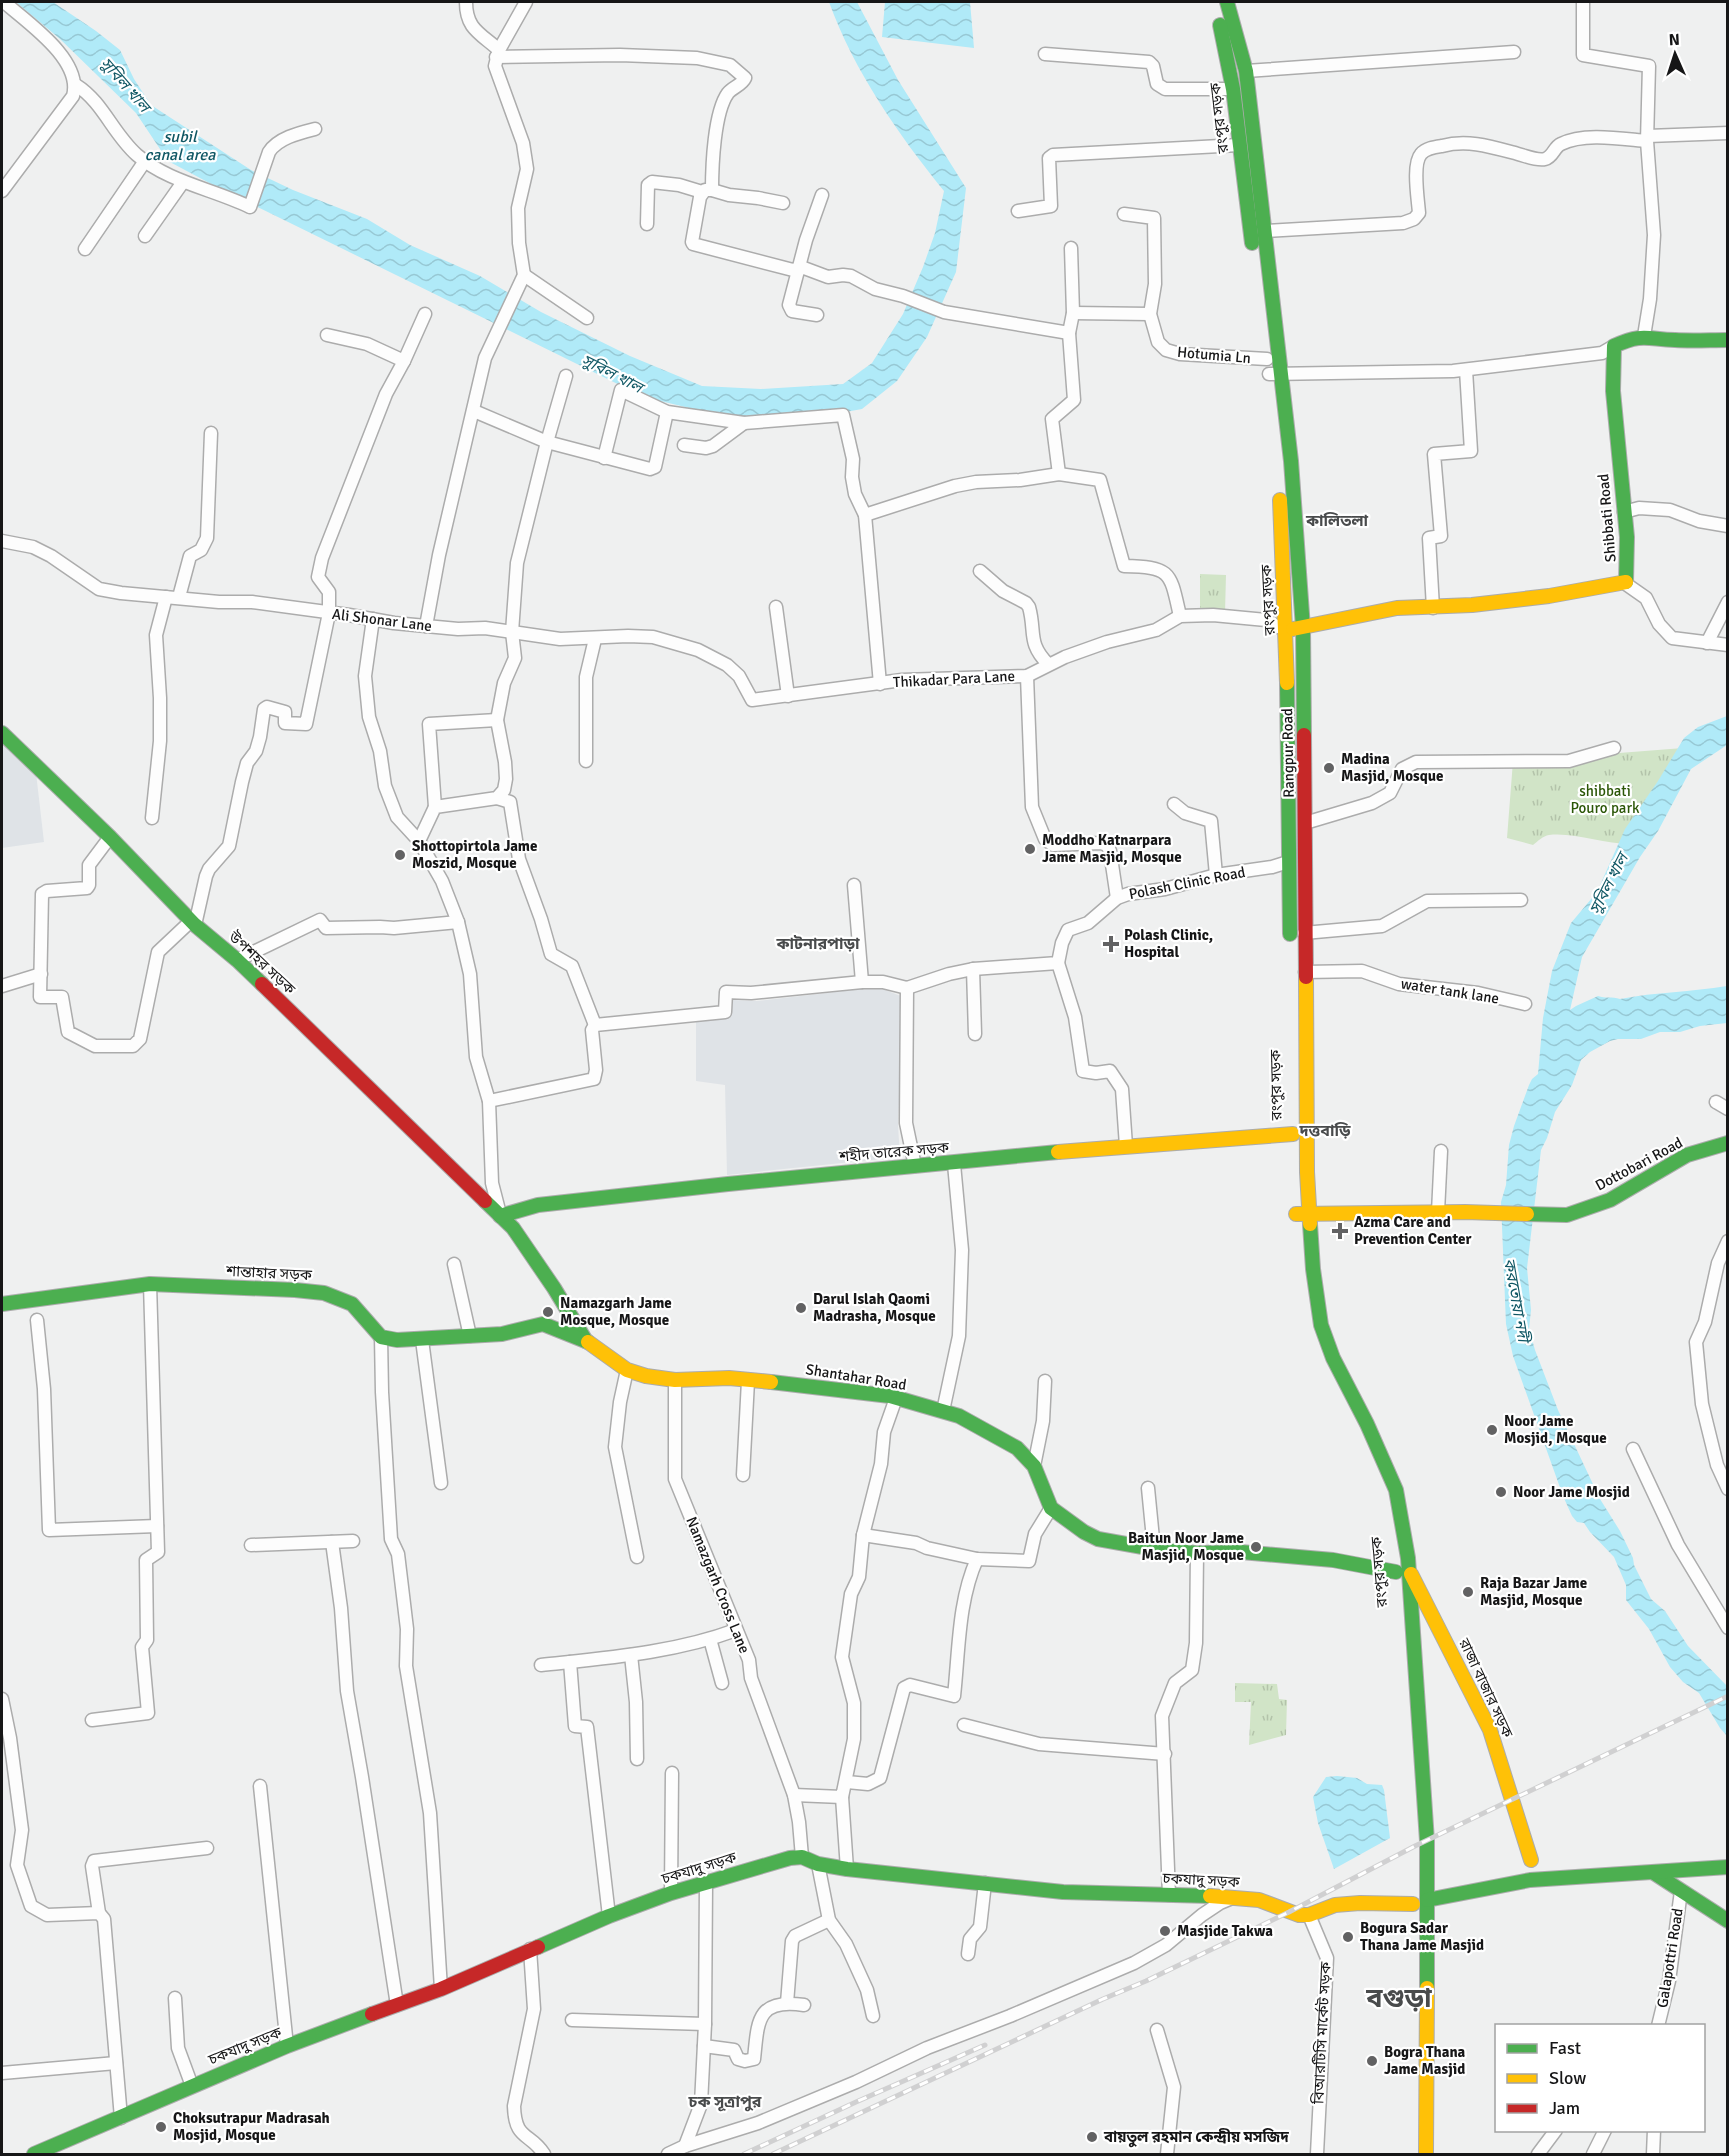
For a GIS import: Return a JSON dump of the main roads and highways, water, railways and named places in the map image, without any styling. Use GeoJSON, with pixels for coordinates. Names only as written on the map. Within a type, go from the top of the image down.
{"type":"FeatureCollection","features":[{"type":"Feature","properties":{"kind":"main road","name":"রংপুর সড়ক"},"geometry":{"type":"LineString","coordinates":[[1214,2],[1233,89],[1267,359],[1274,374]]}},
{"type":"Feature","properties":{"kind":"main road","name":"রংপুর সড়ক"},"geometry":{"type":"LineString","coordinates":[[1227,2],[1246,70],[1264,231],[1274,374],[1276,447]]}},
{"type":"Feature","properties":{"kind":"main road","name":"Shibbati Road"},"geometry":{"type":"LineString","coordinates":[[1303,628],[1397,608],[1433,608],[1549,596],[1626,584],[1628,537],[1613,415],[1612,358],[1614,346],[1629,339],[1644,336],[1673,340],[1728,340]]}},
{"type":"Feature","properties":{"kind":"main road","name":"Rangpur Road"},"geometry":{"type":"LineString","coordinates":[[1274,374],[1291,460],[1303,628],[1305,972],[1297,1130]]}},
{"type":"Feature","properties":{"kind":"main road","name":"রংপুর সড়ক"},"geometry":{"type":"LineString","coordinates":[[1279,492],[1286,629],[1290,943]]}},
{"type":"Feature","properties":{"kind":"main road"},"geometry":{"type":"LineString","coordinates":[[1286,629],[1303,628]]}},
{"type":"Feature","properties":{"kind":"main road","name":"উপশহর সড়ক"},"geometry":{"type":"LineString","coordinates":[[2,733],[194,922],[237,960],[513,1228],[586,1341]]}},
{"type":"Feature","properties":{"kind":"main road","name":"রংপুর সড়ক"},"geometry":{"type":"LineString","coordinates":[[1297,1130],[1302,1213],[1303,1291],[1311,1331],[1330,1380],[1381,1483],[1403,1571],[1426,2154]]}},
{"type":"Feature","properties":{"kind":"main road","name":"শহীদ তারেক সড়ক"},"geometry":{"type":"LineString","coordinates":[[500,1216],[538,1205],[728,1184],[1297,1130]]}},
{"type":"Feature","properties":{"kind":"main road","name":"Dottobari Road"},"geometry":{"type":"LineString","coordinates":[[1302,1213],[1465,1212],[1567,1215],[1610,1200],[1687,1155],[1728,1143]]}},
{"type":"Feature","properties":{"kind":"main road","name":"শান্তাহার সড়ক"},"geometry":{"type":"LineString","coordinates":[[2,1304],[150,1284],[181,1284],[324,1293],[352,1304],[381,1337],[397,1340],[502,1334],[543,1324]]}},
{"type":"Feature","properties":{"kind":"main road"},"geometry":{"type":"LineString","coordinates":[[543,1324],[558,1320],[561,1317],[563,1304]]}},
{"type":"Feature","properties":{"kind":"main road"},"geometry":{"type":"LineString","coordinates":[[543,1324],[586,1341]]}},
{"type":"Feature","properties":{"kind":"main road","name":"Shantahar Road"},"geometry":{"type":"LineString","coordinates":[[586,1341],[627,1370],[675,1380],[729,1378],[817,1386],[896,1398],[959,1416],[1017,1448],[1034,1466],[1050,1508],[1098,1539],[1154,1549],[1197,1553],[1241,1552],[1333,1560],[1403,1571]]}},
{"type":"Feature","properties":{"kind":"main road","name":"রাজা বাজার সড়ক"},"geometry":{"type":"LineString","coordinates":[[1403,1571],[1491,1730],[1531,1860]]}},
{"type":"Feature","properties":{"kind":"main road","name":"চকযাদু সড়ক"},"geometry":{"type":"LineString","coordinates":[[34,2154],[287,2046],[441,1989],[609,1916],[671,1893],[790,1858],[802,1857],[818,1864],[847,1869],[1063,1892],[1235,1897],[1259,1900],[1299,1915],[1309,1915],[1335,1905],[1418,1906]]}},
{"type":"Feature","properties":{"kind":"main road"},"geometry":{"type":"LineString","coordinates":[[1520,1882],[1531,1860],[1543,1869],[1563,1878]]}},
{"type":"Feature","properties":{"kind":"main road"},"geometry":{"type":"LineString","coordinates":[[1418,1906],[1520,1882],[1624,1872],[1654,1873],[1728,1867]]}},
{"type":"Feature","properties":{"kind":"main road"},"geometry":{"type":"LineString","coordinates":[[1654,1873],[1728,1921]]}},
{"type":"Feature","properties":{"kind":"main road"},"geometry":{"type":"LineString","coordinates":[[1413,1968],[1413,2045]]}},
{"type":"Feature","properties":{"kind":"water","name":"subil canal area"},"geometry":{"type":"Polygon","coordinates":[[[16,2],[53,2],[96,31],[120,50],[134,79],[151,105],[251,170],[293,190],[367,219],[410,245],[480,276],[541,312],[630,356],[702,386],[761,389],[843,384],[872,363],[903,314],[935,233],[944,191],[910,147],[864,77],[839,28],[829,2],[857,2],[898,80],[966,188],[956,272],[927,337],[897,381],[862,409],[787,420],[714,414],[644,397],[168,161],[136,113],[60,39],[16,2]]]}},
{"type":"Feature","properties":{"kind":"water"},"geometry":{"type":"Polygon","coordinates":[[[885,2],[970,2],[974,48],[882,37],[885,2]]]}},
{"type":"Feature","properties":{"kind":"water"},"geometry":{"type":"Polygon","coordinates":[[[1727,716],[1727,745],[1691,769],[1658,831],[1640,857],[1582,957],[1570,1010],[1598,996],[1620,999],[1727,986],[1727,1023],[1700,1026],[1680,1032],[1660,1032],[1641,1039],[1610,1041],[1581,1060],[1572,1085],[1555,1112],[1541,1150],[1527,1268],[1531,1310],[1529,1329],[1558,1410],[1600,1499],[1620,1531],[1651,1599],[1665,1611],[1688,1646],[1727,1686],[1727,1736],[1699,1693],[1683,1682],[1670,1667],[1649,1629],[1626,1600],[1626,1585],[1614,1557],[1584,1523],[1577,1522],[1563,1496],[1513,1356],[1506,1324],[1501,1202],[1506,1185],[1509,1145],[1514,1126],[1529,1085],[1538,1074],[1543,1018],[1552,971],[1571,923],[1597,892],[1625,829],[1684,738],[1698,727],[1727,716]]]}},
{"type":"Feature","properties":{"kind":"water"},"geometry":{"type":"Polygon","coordinates":[[[1326,1777],[1357,1778],[1367,1784],[1382,1785],[1390,1838],[1334,1869],[1318,1823],[1313,1797],[1326,1777]]]}},
{"type":"Feature","properties":{"kind":"railway"},"geometry":{"type":"LineString","coordinates":[[773,2154],[1146,1981],[1289,1912],[1415,1846],[1728,1696]]}},
{"type":"Feature","properties":{"kind":"railway"},"geometry":{"type":"LineString","coordinates":[[744,2154],[985,2045]]}},
{"type":"Feature","properties":{"kind":"place","name":"Madina Masjid, Mosque"},"geometry":{"type":"Point","coordinates":[1329,768]}},
{"type":"Feature","properties":{"kind":"place","name":"Moddho Katnarpara Jame Masjid, Mosque"},"geometry":{"type":"Point","coordinates":[1030,849]}},
{"type":"Feature","properties":{"kind":"place","name":"Shottopirtola Jame Moszid, Mosque"},"geometry":{"type":"Point","coordinates":[400,855]}},
{"type":"Feature","properties":{"kind":"place","name":"Polash Clinic, Hospital"},"geometry":{"type":"Point","coordinates":[1111,944]}},
{"type":"Feature","properties":{"kind":"place","name":"Azma Care and Prevention Center"},"geometry":{"type":"Point","coordinates":[1340,1231]}},
{"type":"Feature","properties":{"kind":"place","name":"Darul Islah Qaomi Madrasha, Mosque"},"geometry":{"type":"Point","coordinates":[801,1308]}},
{"type":"Feature","properties":{"kind":"place","name":"Namazgarh Jame Mosque, Mosque"},"geometry":{"type":"Point","coordinates":[548,1312]}},
{"type":"Feature","properties":{"kind":"place","name":"Noor Jame Mosjid, Mosque"},"geometry":{"type":"Point","coordinates":[1492,1430]}},
{"type":"Feature","properties":{"kind":"place","name":"Noor Jame Mosjid"},"geometry":{"type":"Point","coordinates":[1501,1492]}},
{"type":"Feature","properties":{"kind":"place","name":"Baitun Noor Jame Masjid, Mosque"},"geometry":{"type":"Point","coordinates":[1256,1547]}},
{"type":"Feature","properties":{"kind":"place","name":"Raja Bazar Jame Masjid, Mosque"},"geometry":{"type":"Point","coordinates":[1468,1592]}},
{"type":"Feature","properties":{"kind":"place","name":"Masjide Takwa"},"geometry":{"type":"Point","coordinates":[1165,1931]}},
{"type":"Feature","properties":{"kind":"place","name":"Bogura Sadar Thana Jame Masjid"},"geometry":{"type":"Point","coordinates":[1348,1937]}},
{"type":"Feature","properties":{"kind":"place","name":"Bogra Thana Jame Masjid"},"geometry":{"type":"Point","coordinates":[1372,2061]}},
{"type":"Feature","properties":{"kind":"place","name":"Choksutrapur Madrasah Mosjid, Mosque"},"geometry":{"type":"Point","coordinates":[161,2127]}},
{"type":"Feature","properties":{"kind":"place","name":"বায়তুল রহমান কেন্দ্রীয় মসজিদ"},"geometry":{"type":"Point","coordinates":[1092,2137]}},
{"type":"Feature","properties":{"kind":"district","name":"কালিতলা"},"geometry":{"type":"Point","coordinates":[1337,521]}},
{"type":"Feature","properties":{"kind":"district","name":"কাটনারপাড়া"},"geometry":{"type":"Point","coordinates":[818,944]}},
{"type":"Feature","properties":{"kind":"district","name":"দত্তবাড়ি"},"geometry":{"type":"Point","coordinates":[1325,1131]}},
{"type":"Feature","properties":{"kind":"district","name":"বগুড়া"},"geometry":{"type":"Point","coordinates":[1399,1998]}},
{"type":"Feature","properties":{"kind":"district","name":"চক সূত্রাপুর"},"geometry":{"type":"Point","coordinates":[725,2102]}},
{"type":"Feature","properties":{"kind":"water label","name":"সুবিল খাল"},"geometry":{"type":"Point","coordinates":[125,85]}},
{"type":"Feature","properties":{"kind":"water label","name":"সুবিল খাল"},"geometry":{"type":"Point","coordinates":[612,374]}},
{"type":"Feature","properties":{"kind":"water label","name":"সুবিল খাল"},"geometry":{"type":"Point","coordinates":[1609,884]}},
{"type":"Feature","properties":{"kind":"water label","name":"করতোয়া নদী"},"geometry":{"type":"Point","coordinates":[1516,1300]}},
{"type":"Feature","properties":{"kind":"park label","name":"shibbati Pouro park"},"geometry":{"type":"Point","coordinates":[1605,800]}}]}
